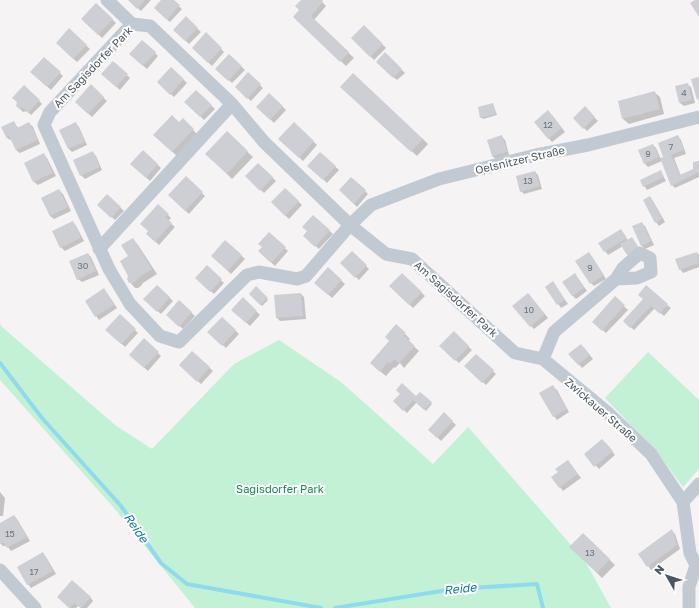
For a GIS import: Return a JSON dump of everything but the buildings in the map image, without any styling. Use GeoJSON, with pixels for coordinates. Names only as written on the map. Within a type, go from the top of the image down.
{"type":"FeatureCollection","features":[{"type":"Feature","properties":{"kind":"street"},"geometry":{"type":"LineString","coordinates":[[107,0],[132,24]]}},
{"type":"Feature","properties":{"kind":"street","name":"Am Sagisdorfer Park"},"geometry":{"type":"LineString","coordinates":[[350,225],[306,276],[297,279],[259,272],[246,275],[179,342],[160,336],[130,304],[109,269],[44,126],[50,112],[132,24],[150,26],[232,104],[264,142],[350,225],[386,254],[412,259],[515,353],[542,359]]}},
{"type":"Feature","properties":{"kind":"street"},"geometry":{"type":"LineString","coordinates":[[99,249],[232,104]]}},
{"type":"Feature","properties":{"kind":"street","name":"Oelsnitzer Straße"},"geometry":{"type":"LineString","coordinates":[[350,225],[371,205],[439,179],[536,155],[588,145],[699,117]]}},
{"type":"Feature","properties":{"kind":"street"},"geometry":{"type":"LineString","coordinates":[[542,359],[554,332],[616,279]]}},
{"type":"Feature","properties":{"kind":"street","name":"Zwickauer Straße"},"geometry":{"type":"LineString","coordinates":[[542,359],[607,412],[651,454],[683,502],[690,553],[697,567],[689,588],[689,608]]}},
{"type":"Feature","properties":{"kind":"street"},"geometry":{"type":"LineString","coordinates":[[683,502],[699,484]]}},
{"type":"Feature","properties":{"kind":"street"},"geometry":{"type":"LineString","coordinates":[[0,570],[35,608]]}},
{"type":"Feature","properties":{"kind":"green space","name":"Sagisdorfer Park"},"geometry":{"type":"Polygon","coordinates":[[[0,323],[1,326],[115,425],[152,449],[234,364],[279,340],[341,382],[433,464],[468,427],[585,561],[611,608],[195,608],[114,508],[0,380],[0,323]]]}},
{"type":"Feature","properties":{"kind":"green space"},"geometry":{"type":"Polygon","coordinates":[[[648,352],[699,400],[699,469],[683,487],[659,455],[605,398],[648,352]]]}},
{"type":"Feature","properties":{"kind":"waterway","name":"Reide"},"geometry":{"type":"LineString","coordinates":[[0,363],[42,418],[121,506],[161,563],[187,584],[321,608]]}},
{"type":"Feature","properties":{"kind":"waterway","name":"Reide"},"geometry":{"type":"LineString","coordinates":[[335,608],[454,589],[537,584],[543,608]]}}]}
